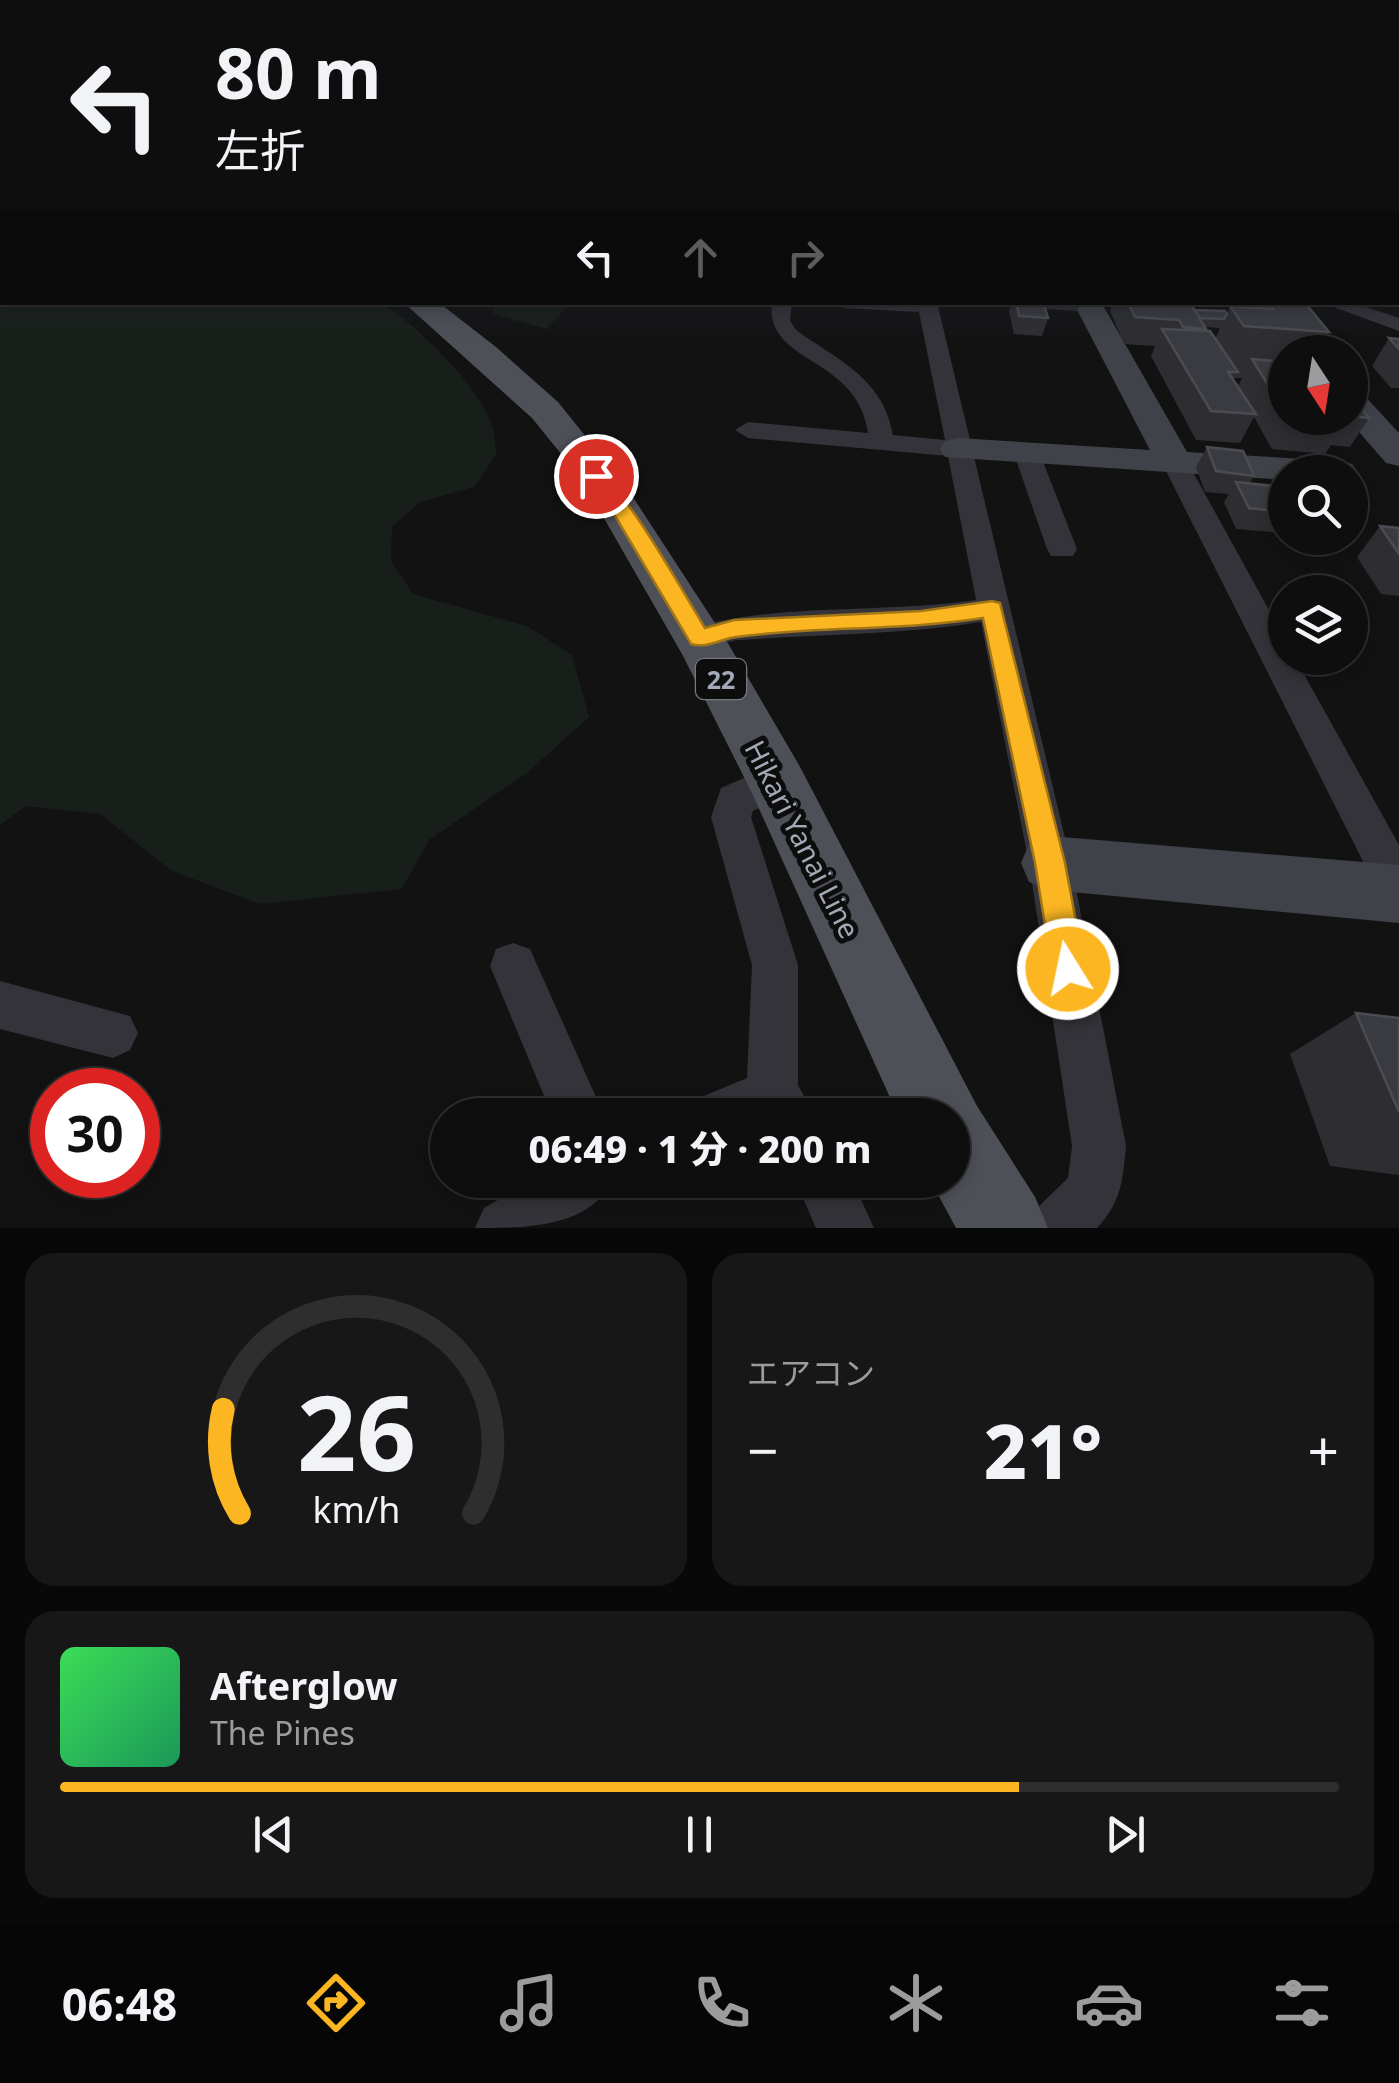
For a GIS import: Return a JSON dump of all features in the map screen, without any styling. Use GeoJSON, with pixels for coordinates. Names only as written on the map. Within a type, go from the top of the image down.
{"type":"FeatureCollection","features":[{"type":"Feature","properties":{"kind":"main road","name":"Hikari Yanai Line"},"geometry":{"type":"LineString","coordinates":[[422,305],[487,354],[547,413],[620,507],[700,638],[776,781],[932,1098]]}},
{"type":"Feature","properties":{"kind":"main road"},"geometry":{"type":"LineString","coordinates":[[970,1168],[1004,1228]]}},
{"type":"Feature","properties":{"kind":"street"},"geometry":{"type":"LineString","coordinates":[[782,305],[780,321],[788,334],[871,394],[880,412],[882,444]]}},
{"type":"Feature","properties":{"kind":"street"},"geometry":{"type":"LineString","coordinates":[[927,305],[1050,863],[1099,1146],[1094,1191],[1057,1228]]}},
{"type":"Feature","properties":{"kind":"street"},"geometry":{"type":"LineString","coordinates":[[1090,305],[1399,891]]}},
{"type":"Feature","properties":{"kind":"street"},"geometry":{"type":"LineString","coordinates":[[1267,305],[1293,335]]}},
{"type":"Feature","properties":{"kind":"street"},"geometry":{"type":"LineString","coordinates":[[1339,305],[1399,325]]}},
{"type":"Feature","properties":{"kind":"street"},"geometry":{"type":"LineString","coordinates":[[1368,420],[1399,455]]}},
{"type":"Feature","properties":{"kind":"street"},"geometry":{"type":"LineString","coordinates":[[748,430],[958,450],[1268,468]]}},
{"type":"Feature","properties":{"kind":"street"},"geometry":{"type":"LineString","coordinates":[[1027,454],[1062,549]]}},
{"type":"Feature","properties":{"kind":"street"},"geometry":{"type":"LineString","coordinates":[[1368,474],[1399,476]]}},
{"type":"Feature","properties":{"kind":"street"},"geometry":{"type":"LineString","coordinates":[[700,638],[734,628],[873,623],[992,609]]}},
{"type":"Feature","properties":{"kind":"street"},"geometry":{"type":"LineString","coordinates":[[776,781],[735,800],[731,817],[776,965],[780,1098]]}},
{"type":"Feature","properties":{"kind":"street"},"geometry":{"type":"LineString","coordinates":[[1050,863],[1399,891]]}},
{"type":"Feature","properties":{"kind":"street"},"geometry":{"type":"LineString","coordinates":[[513,966],[571,1098]]}},
{"type":"Feature","properties":{"kind":"street"},"geometry":{"type":"LineString","coordinates":[[0,1005],[113,1033]]}},
{"type":"Feature","properties":{"kind":"street"},"geometry":{"type":"LineString","coordinates":[[504,1228],[555,1198]]}},
{"type":"Feature","properties":{"kind":"street"},"geometry":{"type":"LineString","coordinates":[[831,1198],[845,1228]]}},
{"type":"Feature","properties":{"kind":"shaded area"},"geometry":{"type":"Polygon","coordinates":[[[0,305],[385,305],[411,325],[474,391],[492,427],[497,454],[474,487],[420,502],[392,527],[391,561],[413,594],[527,626],[572,655],[589,717],[527,773],[429,840],[402,889],[260,904],[172,871],[100,814],[26,806],[0,825],[0,305]]]}},
{"type":"Feature","properties":{"kind":"shaded area"},"geometry":{"type":"Polygon","coordinates":[[[492,305],[569,305],[546,329],[494,314],[492,305]]]}},
{"type":"Feature","properties":{"kind":"building"},"geometry":{"type":"Polygon","coordinates":[[[1017,305],[1044,305],[1048,318],[1019,316],[1017,305]]]}},
{"type":"Feature","properties":{"kind":"building"},"geometry":{"type":"Polygon","coordinates":[[[1129,305],[1192,305],[1206,329],[1183,327],[1179,320],[1135,317],[1129,305]]]}},
{"type":"Feature","properties":{"kind":"building"},"geometry":{"type":"Polygon","coordinates":[[[1270,305],[1307,305],[1329,332],[1244,326],[1230,306],[1273,309],[1270,305]]]}},
{"type":"Feature","properties":{"kind":"building"},"geometry":{"type":"Polygon","coordinates":[[[1194,310],[1227,314],[1224,319],[1200,318],[1194,310]]]}},
{"type":"Feature","properties":{"kind":"building"},"geometry":{"type":"Polygon","coordinates":[[[1162,329],[1210,331],[1238,372],[1228,372],[1256,414],[1211,411],[1162,329]]]}},
{"type":"Feature","properties":{"kind":"building"},"geometry":{"type":"Polygon","coordinates":[[[1252,359],[1268,360],[1268,385],[1252,359]]]}},
{"type":"Feature","properties":{"kind":"building"},"geometry":{"type":"Polygon","coordinates":[[[1207,447],[1243,451],[1254,476],[1216,471],[1207,447]]]}},
{"type":"Feature","properties":{"kind":"building"},"geometry":{"type":"Polygon","coordinates":[[[1236,482],[1268,485],[1268,510],[1249,508],[1236,482]]]}},
{"type":"Feature","properties":{"kind":"building"},"geometry":{"type":"Polygon","coordinates":[[[1380,526],[1399,528],[1399,554],[1380,526]]]}},
{"type":"Feature","properties":{"kind":"building"},"geometry":{"type":"Polygon","coordinates":[[[1356,1013],[1399,1018],[1399,1112],[1356,1013]]]}},
{"type":"Feature","properties":{"kind":"route"},"geometry":{"type":"LineString","coordinates":[[596,476],[620,507],[700,638],[734,628],[841,626],[992,609],[1050,863],[1068,969]]}}]}
